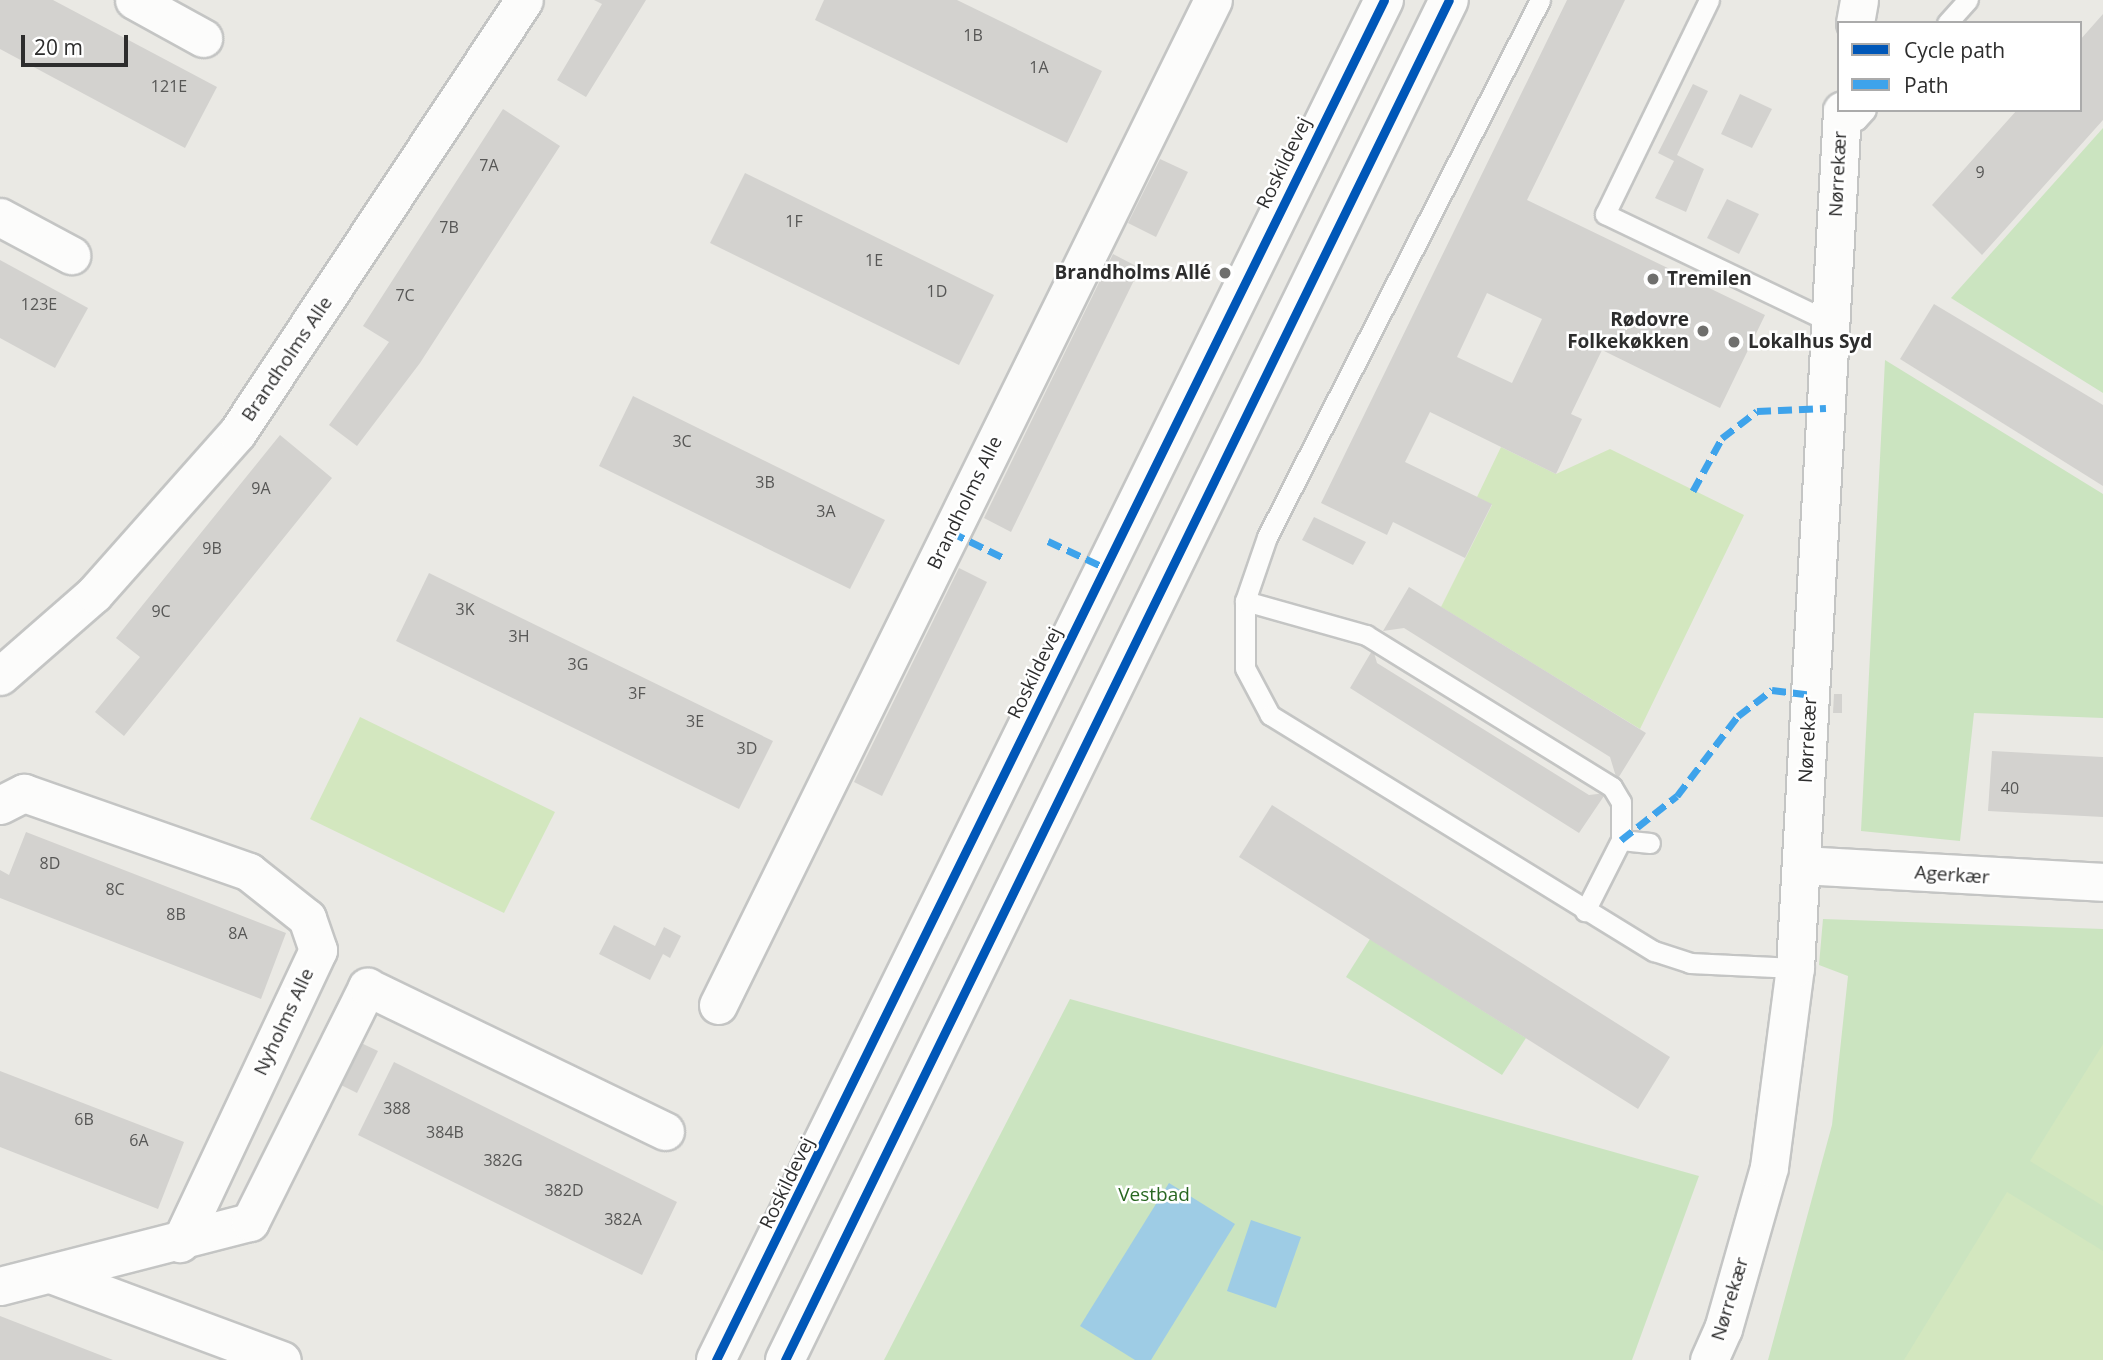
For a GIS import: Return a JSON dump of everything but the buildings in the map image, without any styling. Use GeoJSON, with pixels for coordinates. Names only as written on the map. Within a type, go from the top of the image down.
{"type":"FeatureCollection","features":[{"type":"Feature","properties":{"kind":"main road","name":"Roskildevej"},"geometry":{"type":"LineString","coordinates":[[716,1360],[1384,0]]}},
{"type":"Feature","properties":{"kind":"main road"},"geometry":{"type":"LineString","coordinates":[[785,1360],[1449,0]]}},
{"type":"Feature","properties":{"kind":"street"},"geometry":{"type":"LineString","coordinates":[[134,0],[203,38]]}},
{"type":"Feature","properties":{"kind":"street","name":"Brandholms Alle"},"geometry":{"type":"LineString","coordinates":[[0,677],[93,594],[237,433],[523,0]]}},
{"type":"Feature","properties":{"kind":"street","name":"Brandholms Alle"},"geometry":{"type":"LineString","coordinates":[[718,1005],[1213,0]]}},
{"type":"Feature","properties":{"kind":"street"},"geometry":{"type":"LineString","coordinates":[[1855,21],[1859,0]]}},
{"type":"Feature","properties":{"kind":"street","name":"Nørrekær"},"geometry":{"type":"LineString","coordinates":[[1709,1360],[1723,1329],[1769,1167],[1795,968],[1830,322],[1850,113]]}},
{"type":"Feature","properties":{"kind":"street"},"geometry":{"type":"LineString","coordinates":[[0,217],[71,255]]}},
{"type":"Feature","properties":{"kind":"street","name":"Nyholms Alle"},"geometry":{"type":"LineString","coordinates":[[0,805],[24,793],[249,872],[307,918],[318,950],[180,1243]]}},
{"type":"Feature","properties":{"kind":"street","name":"Agerkær"},"geometry":{"type":"LineString","coordinates":[[1802,865],[2103,882]]}},
{"type":"Feature","properties":{"kind":"street"},"geometry":{"type":"LineString","coordinates":[[0,1286],[180,1243],[250,1223],[367,986],[665,1131]]}},
{"type":"Feature","properties":{"kind":"street"},"geometry":{"type":"LineString","coordinates":[[53,1275],[282,1360]]}},
{"type":"Feature","properties":{"kind":"lane"},"geometry":{"type":"LineString","coordinates":[[1540,0],[1267,537],[1245,601],[1245,668],[1270,715],[1585,911],[1674,959],[1795,968]]}},
{"type":"Feature","properties":{"kind":"lane"},"geometry":{"type":"LineString","coordinates":[[1709,0],[1605,214],[1830,322]]}},
{"type":"Feature","properties":{"kind":"lane"},"geometry":{"type":"LineString","coordinates":[[1949,21],[1968,0]]}},
{"type":"Feature","properties":{"kind":"lane"},"geometry":{"type":"LineString","coordinates":[[1245,601],[1366,635],[1612,787],[1621,802],[1621,840],[1585,911]]}},
{"type":"Feature","properties":{"kind":"lane"},"geometry":{"type":"LineString","coordinates":[[1621,840],[1650,843]]}},
{"type":"Feature","properties":{"kind":"green space"},"geometry":{"type":"Polygon","coordinates":[[[2103,128],[2103,393],[1951,298],[2103,128]]]}},
{"type":"Feature","properties":{"kind":"green space"},"geometry":{"type":"Polygon","coordinates":[[[1885,360],[2103,494],[2103,718],[1974,713],[1960,841],[1861,831],[1885,360]]]}},
{"type":"Feature","properties":{"kind":"green space"},"geometry":{"type":"Polygon","coordinates":[[[1501,447],[1556,474],[1610,449],[1744,515],[1640,729],[1441,607],[1492,505],[1477,497],[1501,447]]]}},
{"type":"Feature","properties":{"kind":"green space"},"geometry":{"type":"Polygon","coordinates":[[[360,717],[555,812],[504,913],[310,819],[360,717]]]}},
{"type":"Feature","properties":{"kind":"green space"},"geometry":{"type":"Polygon","coordinates":[[[1823,919],[2103,929],[2103,1360],[1768,1360],[1832,1125],[1848,976],[1819,965],[1823,919]]]}},
{"type":"Feature","properties":{"kind":"green space"},"geometry":{"type":"Polygon","coordinates":[[[1370,939],[1526,1038],[1502,1075],[1346,977],[1370,939]]]}},
{"type":"Feature","properties":{"kind":"green space","name":"Vestbad"},"geometry":{"type":"Polygon","coordinates":[[[1070,999],[1699,1176],[1632,1360],[884,1360],[1070,999]]]}},
{"type":"Feature","properties":{"kind":"green space"},"geometry":{"type":"Polygon","coordinates":[[[2103,1044],[2103,1206],[2030,1161],[2103,1044]]]}},
{"type":"Feature","properties":{"kind":"green space"},"geometry":{"type":"Polygon","coordinates":[[[2007,1192],[2103,1251],[2103,1360],[1904,1360],[2007,1192]]]}},
{"type":"Feature","properties":{"kind":"water"},"geometry":{"type":"Polygon","coordinates":[[[1169,1183],[1235,1224],[1151,1360],[1135,1360],[1080,1326],[1169,1183]]]}},
{"type":"Feature","properties":{"kind":"water"},"geometry":{"type":"Polygon","coordinates":[[[1251,1220],[1301,1237],[1276,1308],[1227,1291],[1251,1220]]]}},
{"type":"Feature","properties":{"kind":"marked path"},"geometry":{"type":"LineString","coordinates":[[1693,491],[1722,438],[1757,411],[1826,408]]}},
{"type":"Feature","properties":{"kind":"marked path"},"geometry":{"type":"LineString","coordinates":[[951,532],[1004,558]]}},
{"type":"Feature","properties":{"kind":"marked path"},"geometry":{"type":"LineString","coordinates":[[1048,541],[1106,568]]}},
{"type":"Feature","properties":{"kind":"marked path"},"geometry":{"type":"LineString","coordinates":[[1621,840],[1677,796],[1738,716],[1772,690],[1811,695]]}},
{"type":"Feature","properties":{"kind":"cycle path"},"geometry":{"type":"LineString","coordinates":[[716,1360],[1384,0]]}},
{"type":"Feature","properties":{"kind":"cycle path"},"geometry":{"type":"LineString","coordinates":[[785,1360],[1449,0]]}},
{"type":"Feature","properties":{"kind":"place","name":"Brandholms Allé"},"geometry":{"type":"Point","coordinates":[1225,273]}},
{"type":"Feature","properties":{"kind":"place","name":"Tremilen"},"geometry":{"type":"Point","coordinates":[1653,279]}},
{"type":"Feature","properties":{"kind":"place","name":"Rødovre Folkekøkken"},"geometry":{"type":"Point","coordinates":[1703,331]}},
{"type":"Feature","properties":{"kind":"place","name":"Lokalhus Syd"},"geometry":{"type":"Point","coordinates":[1734,342]}}]}
